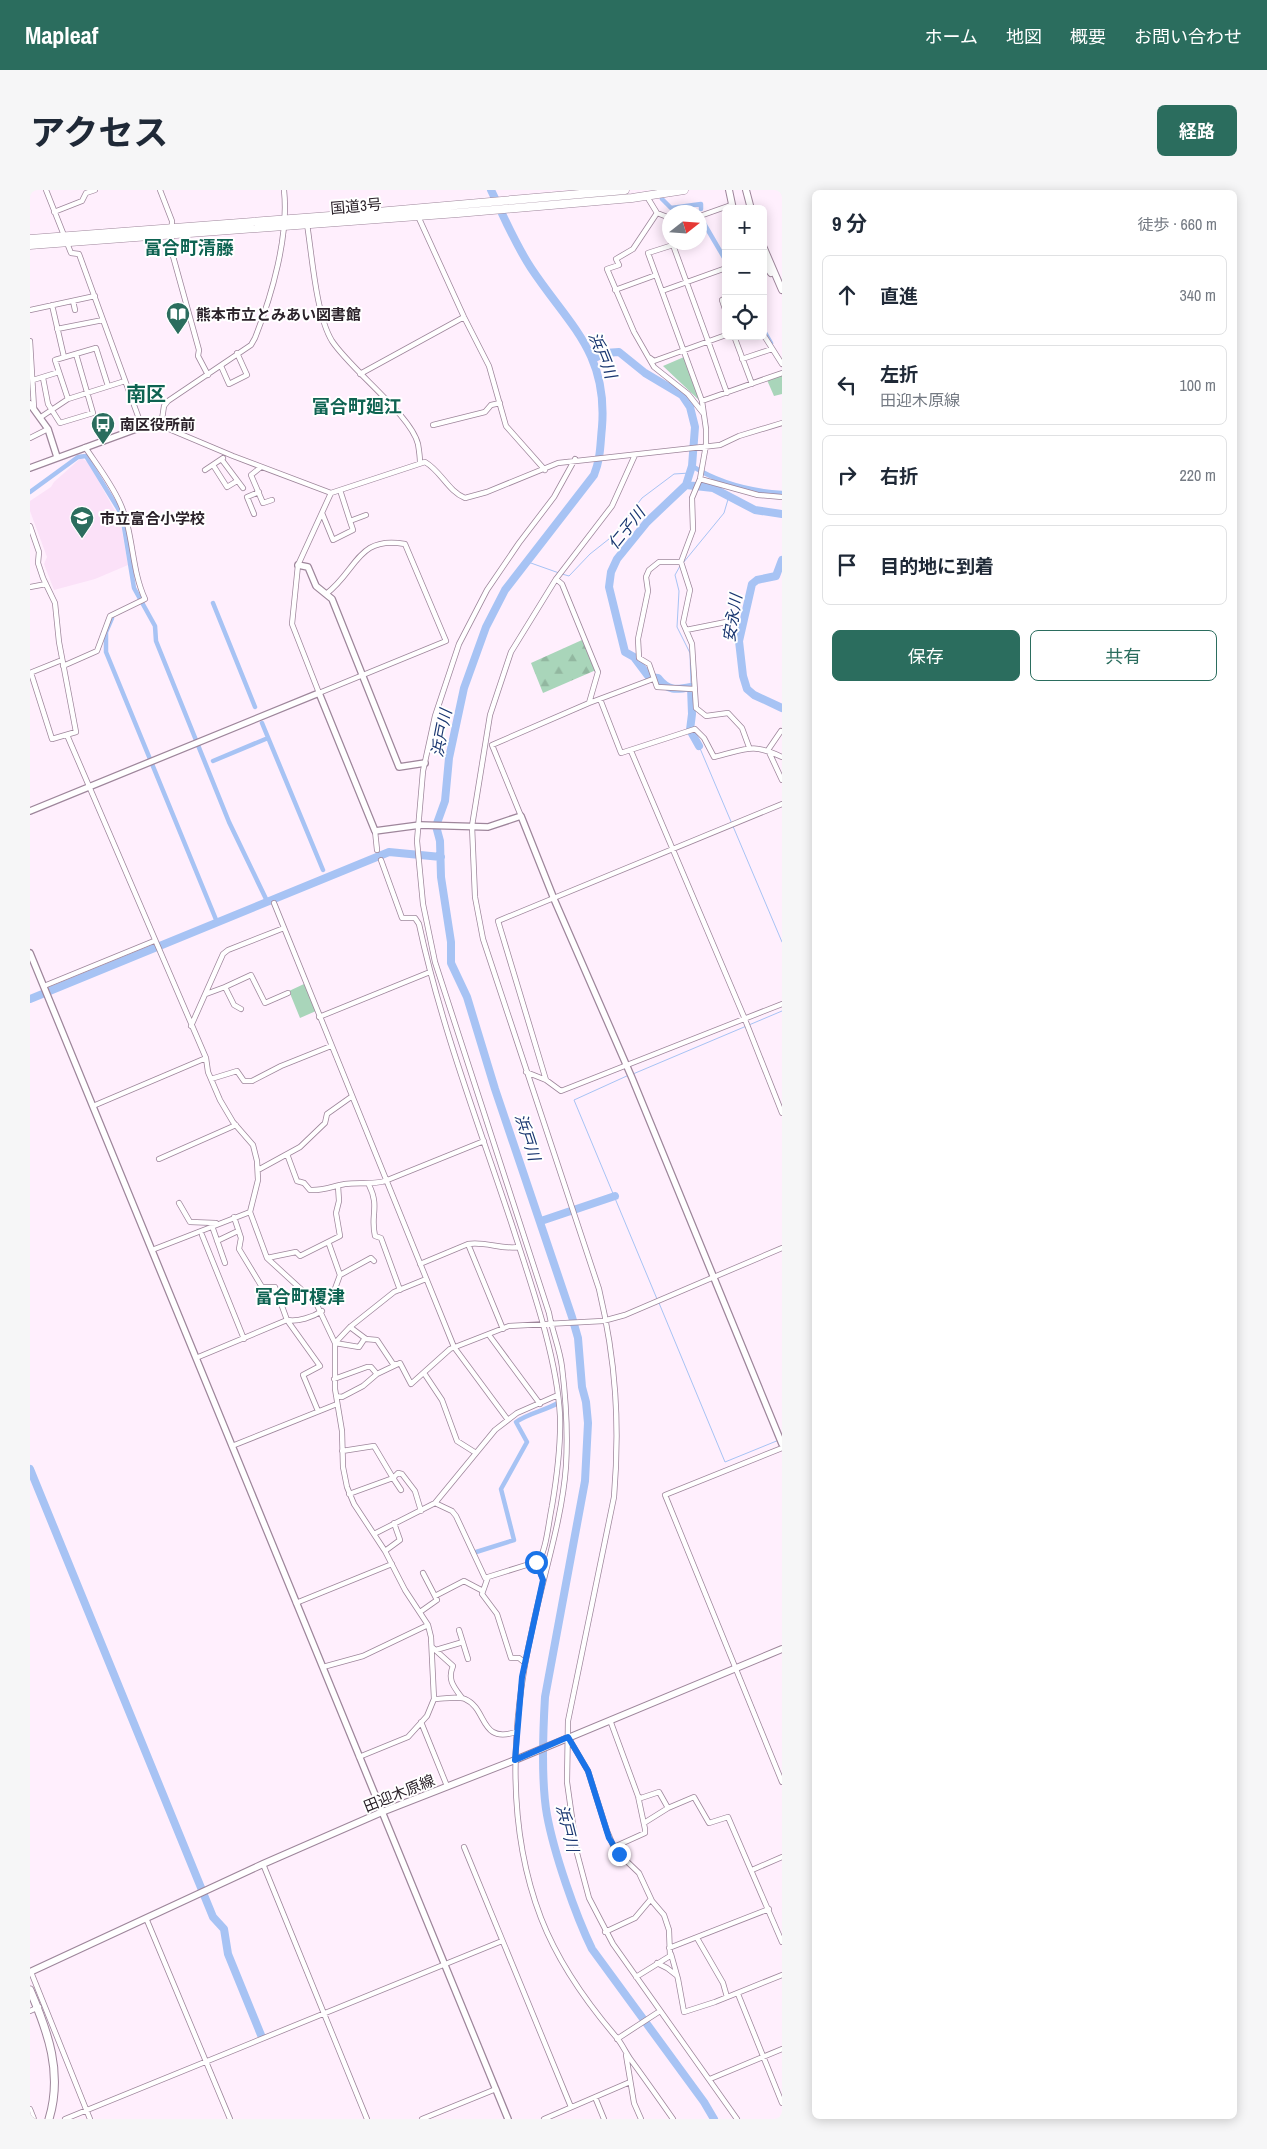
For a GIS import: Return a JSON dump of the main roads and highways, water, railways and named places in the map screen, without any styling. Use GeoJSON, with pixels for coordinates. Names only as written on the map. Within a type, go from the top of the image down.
{"type":"FeatureCollection","features":[{"type":"Feature","properties":{"kind":"highway"},"geometry":{"type":"LineString","coordinates":[[600,192],[608,190]]}},
{"type":"Feature","properties":{"kind":"highway","name":"国道3号"},"geometry":{"type":"LineString","coordinates":[[30,239],[65,239],[417,211],[458,213],[625,190]]}},
{"type":"Feature","properties":{"kind":"highway","name":"国道3号"},"geometry":{"type":"LineString","coordinates":[[285,222],[307,224],[417,211],[454,204],[516,204],[684,190]]}},
{"type":"Feature","properties":{"kind":"highway","name":"国道3号"},"geometry":{"type":"LineString","coordinates":[[30,245],[65,239]]}},
{"type":"Feature","properties":{"kind":"main road"},"geometry":{"type":"LineString","coordinates":[[729,190],[732,205]]}},
{"type":"Feature","properties":{"kind":"main road"},"geometry":{"type":"LineString","coordinates":[[746,190],[750,205]]}},
{"type":"Feature","properties":{"kind":"main road"},"geometry":{"type":"LineString","coordinates":[[764,250],[774,277]]}},
{"type":"Feature","properties":{"kind":"main road"},"geometry":{"type":"LineString","coordinates":[[767,267],[782,290]]}},
{"type":"Feature","properties":{"kind":"main road","name":"田迎木原線"},"geometry":{"type":"LineString","coordinates":[[30,1972],[263,1864],[382,1812],[782,1649]]}},
{"type":"Feature","properties":{"kind":"main road"},"geometry":{"type":"LineString","coordinates":[[30,1990],[41,2006],[52,2052],[56,2085],[55,2099],[49,2119]]}},
{"type":"Feature","properties":{"kind":"waterway","name":"浜戸川"},"geometry":{"type":"LineString","coordinates":[[491,190],[531,268],[583,340],[599,378],[602,401],[600,451],[594,475],[505,590],[486,627],[464,688],[449,758],[445,801],[436,826],[440,841],[441,877],[451,942],[451,963],[467,997],[495,1089],[572,1317],[578,1338],[582,1387],[586,1402],[588,1423],[585,1481],[545,1697],[543,1756],[545,1802],[550,1830],[560,1865],[592,1949],[704,2102],[714,2119]]}},
{"type":"Feature","properties":{"kind":"waterway"},"geometry":{"type":"LineString","coordinates":[[662,199],[668,205]]}},
{"type":"Feature","properties":{"kind":"waterway"},"geometry":{"type":"LineString","coordinates":[[694,205],[701,205]]}},
{"type":"Feature","properties":{"kind":"waterway"},"geometry":{"type":"LineString","coordinates":[[707,229],[722,254]]}},
{"type":"Feature","properties":{"kind":"waterway"},"geometry":{"type":"LineString","coordinates":[[767,336],[771,343]]}},
{"type":"Feature","properties":{"kind":"waterway","name":"仁子川"},"geometry":{"type":"LineString","coordinates":[[593,359],[605,353],[619,352],[645,373],[682,395],[690,407],[695,427],[692,466],[686,485],[647,522],[617,559],[611,572],[609,587],[625,652],[634,657],[649,677],[658,678],[665,685],[673,688],[691,687],[692,714],[690,730],[699,746]]}},
{"type":"Feature","properties":{"kind":"waterway"},"geometry":{"type":"LineString","coordinates":[[30,492],[78,457],[86,456],[122,515],[134,588],[155,626],[156,641],[229,822],[267,901]]}},
{"type":"Feature","properties":{"kind":"waterway"},"geometry":{"type":"LineString","coordinates":[[692,466],[713,477],[735,485],[782,493]]}},
{"type":"Feature","properties":{"kind":"waterway"},"geometry":{"type":"LineString","coordinates":[[562,574],[569,576],[590,554],[614,535],[642,498],[674,474],[690,473]]}},
{"type":"Feature","properties":{"kind":"waterway","name":"安永川"},"geometry":{"type":"LineString","coordinates":[[686,485],[713,488],[755,510],[782,514]]}},
{"type":"Feature","properties":{"kind":"waterway"},"geometry":{"type":"LineString","coordinates":[[683,563],[724,513],[729,496]]}},
{"type":"Feature","properties":{"kind":"waterway","name":"安永川"},"geometry":{"type":"LineString","coordinates":[[782,560],[776,576],[757,580],[752,584],[739,641],[743,676],[747,689],[754,695],[782,708]]}},
{"type":"Feature","properties":{"kind":"waterway"},"geometry":{"type":"LineString","coordinates":[[528,562],[559,573]]}},
{"type":"Feature","properties":{"kind":"waterway"},"geometry":{"type":"LineString","coordinates":[[680,566],[675,575],[679,591],[677,627],[690,653],[691,687]]}},
{"type":"Feature","properties":{"kind":"waterway"},"geometry":{"type":"LineString","coordinates":[[213,603],[255,707]]}},
{"type":"Feature","properties":{"kind":"waterway"},"geometry":{"type":"LineString","coordinates":[[112,618],[106,632],[106,652],[217,922]]}},
{"type":"Feature","properties":{"kind":"waterway"},"geometry":{"type":"LineString","coordinates":[[262,723],[323,870]]}},
{"type":"Feature","properties":{"kind":"waterway"},"geometry":{"type":"LineString","coordinates":[[213,761],[268,738]]}},
{"type":"Feature","properties":{"kind":"waterway"},"geometry":{"type":"LineString","coordinates":[[699,746],[782,942]]}},
{"type":"Feature","properties":{"kind":"waterway"},"geometry":{"type":"LineString","coordinates":[[30,999],[389,852],[441,857]]}},
{"type":"Feature","properties":{"kind":"waterway"},"geometry":{"type":"LineString","coordinates":[[633,1074],[782,1011]]}},
{"type":"Feature","properties":{"kind":"waterway"},"geometry":{"type":"LineString","coordinates":[[629,1075],[574,1100],[657,1299]]}},
{"type":"Feature","properties":{"kind":"waterway"},"geometry":{"type":"LineString","coordinates":[[541,1221],[615,1196]]}},
{"type":"Feature","properties":{"kind":"waterway"},"geometry":{"type":"LineString","coordinates":[[659,1303],[725,1462],[779,1440]]}},
{"type":"Feature","properties":{"kind":"waterway"},"geometry":{"type":"LineString","coordinates":[[473,1553],[514,1540],[501,1489],[527,1442],[516,1422],[558,1403]]}},
{"type":"Feature","properties":{"kind":"waterway"},"geometry":{"type":"LineString","coordinates":[[30,1469],[213,1917],[224,1929],[228,1954],[261,2035]]}},
{"type":"Feature","properties":{"kind":"place","name":"熊本市立とみあい図書館"},"geometry":{"type":"Point","coordinates":[178,335]}},
{"type":"Feature","properties":{"kind":"place","name":"南区役所前"},"geometry":{"type":"Point","coordinates":[103,445]}},
{"type":"Feature","properties":{"kind":"place","name":"市立富合小学校"},"geometry":{"type":"Point","coordinates":[82,539]}},
{"type":"Feature","properties":{"kind":"district","name":"富合町清藤"},"geometry":{"type":"Point","coordinates":[189,247]}},
{"type":"Feature","properties":{"kind":"district","name":"南区"},"geometry":{"type":"Point","coordinates":[146,393]}},
{"type":"Feature","properties":{"kind":"district","name":"富合町廻江"},"geometry":{"type":"Point","coordinates":[357,406]}},
{"type":"Feature","properties":{"kind":"district","name":"富合町榎津"},"geometry":{"type":"Point","coordinates":[300,1296]}}]}
